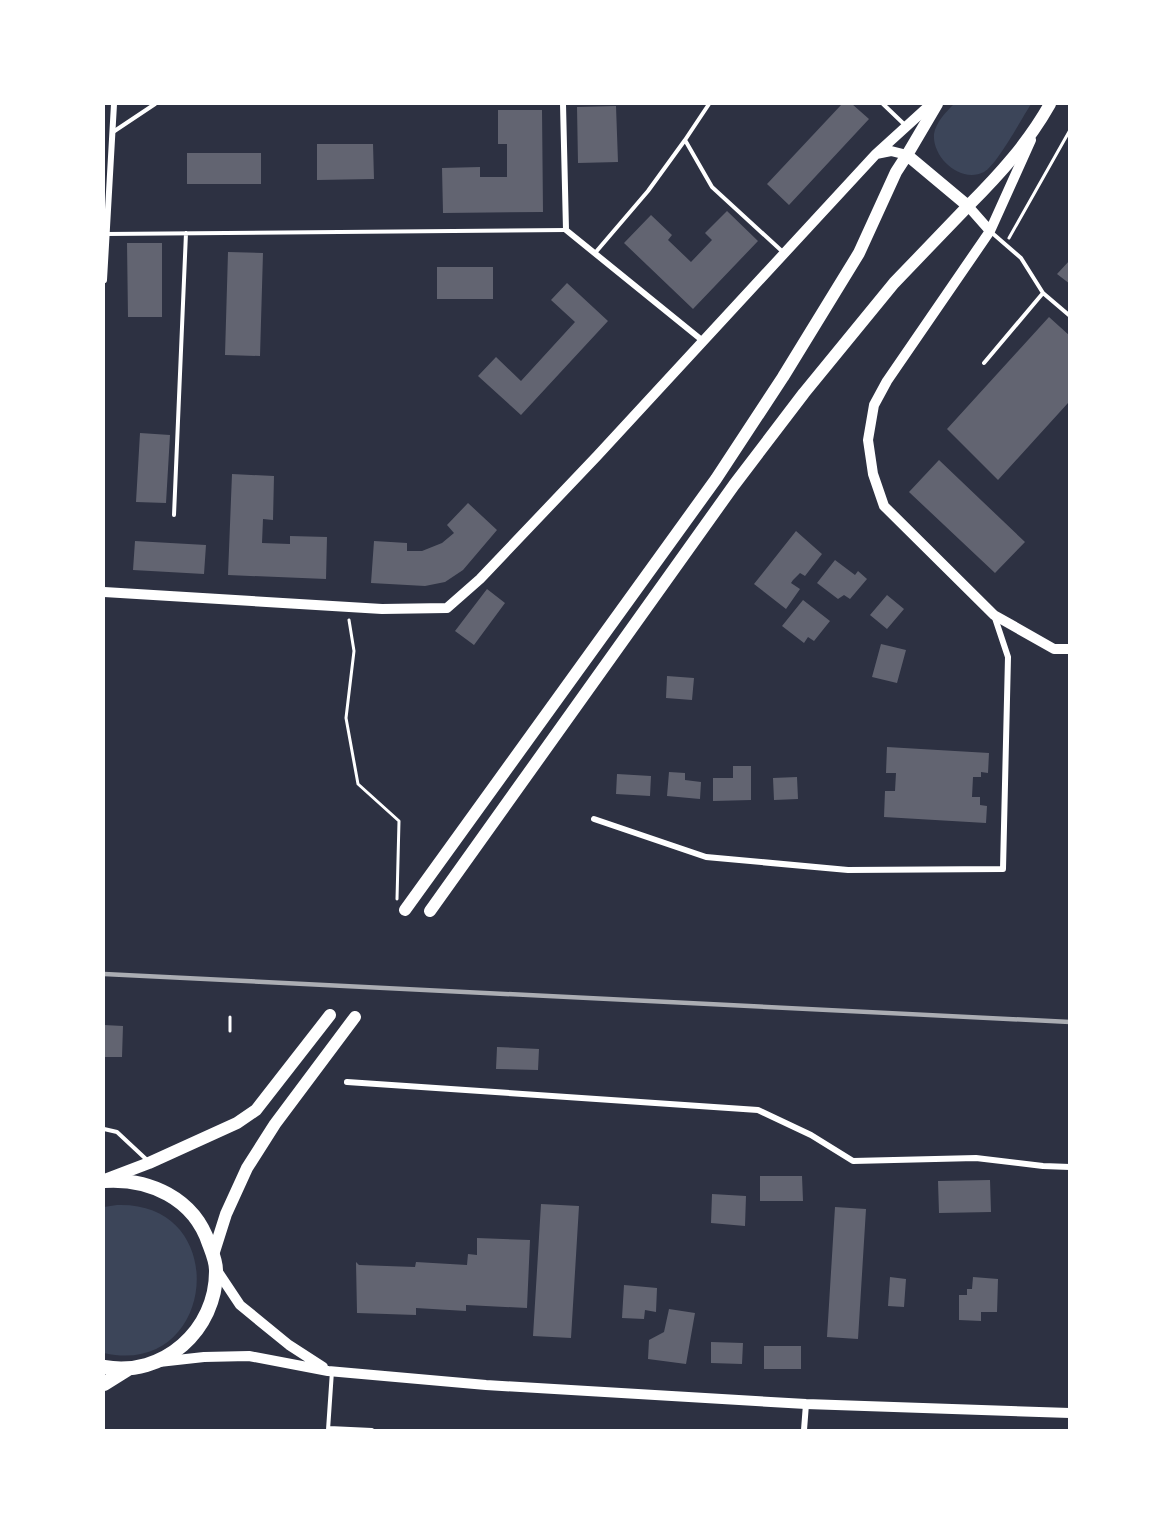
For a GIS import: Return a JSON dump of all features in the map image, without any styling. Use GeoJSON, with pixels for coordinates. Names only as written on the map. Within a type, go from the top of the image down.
{"type":"FeatureCollection","features":[{"type":"Feature","properties":{"kind":"main road"},"geometry":{"type":"LineString","coordinates":[[405,910],[716,478],[783,377],[858,253],[896,172],[937,104]]}},
{"type":"Feature","properties":{"kind":"main road"},"geometry":{"type":"LineString","coordinates":[[430,911],[734,485],[804,393],[894,283],[1011,162],[1034,132],[1050,104]]}},
{"type":"Feature","properties":{"kind":"main road"},"geometry":{"type":"LineString","coordinates":[[907,155],[968,206]]}},
{"type":"Feature","properties":{"kind":"main road"},"geometry":{"type":"LineString","coordinates":[[104,1181],[237,1124],[256,1110],[330,1015]]}},
{"type":"Feature","properties":{"kind":"main road"},"geometry":{"type":"LineString","coordinates":[[104,1384],[128,1369],[156,1362],[183,1345],[196,1332],[211,1301],[214,1262],[226,1214],[247,1168],[275,1124],[355,1017]]}},
{"type":"Feature","properties":{"kind":"main road"},"geometry":{"type":"LineString","coordinates":[[104,1181],[120,1180],[144,1184],[176,1199],[196,1218],[206,1236],[214,1262]]}},
{"type":"Feature","properties":{"kind":"main road"},"geometry":{"type":"LineString","coordinates":[[104,1367],[128,1369]]}},
{"type":"Feature","properties":{"kind":"street"},"geometry":{"type":"LineString","coordinates":[[104,280],[114,104]]}},
{"type":"Feature","properties":{"kind":"street"},"geometry":{"type":"LineString","coordinates":[[563,104],[566,230],[703,341]]}},
{"type":"Feature","properties":{"kind":"street"},"geometry":{"type":"LineString","coordinates":[[104,592],[346,606],[447,608],[480,579],[876,154],[931,104]]}},
{"type":"Feature","properties":{"kind":"street"},"geometry":{"type":"LineString","coordinates":[[1034,132],[990,231],[887,381],[874,405],[868,440],[873,474],[884,506],[994,615],[1054,649],[1070,649]]}},
{"type":"Feature","properties":{"kind":"street"},"geometry":{"type":"LineString","coordinates":[[876,154],[891,151],[907,155]]}},
{"type":"Feature","properties":{"kind":"street"},"geometry":{"type":"LineString","coordinates":[[968,206],[990,231]]}},
{"type":"Feature","properties":{"kind":"street"},"geometry":{"type":"LineString","coordinates":[[594,819],[706,857],[848,870],[1002,869],[1008,657],[994,615]]}},
{"type":"Feature","properties":{"kind":"street"},"geometry":{"type":"LineString","coordinates":[[347,1082],[758,1110],[811,1135],[853,1161],[976,1158],[1070,1167]]}},
{"type":"Feature","properties":{"kind":"street"},"geometry":{"type":"LineString","coordinates":[[214,1262],[240,1305],[289,1345],[330,1371]]}},
{"type":"Feature","properties":{"kind":"street"},"geometry":{"type":"LineString","coordinates":[[156,1362],[204,1357],[249,1356],[330,1371],[486,1385],[806,1404],[1070,1413]]}},
{"type":"Feature","properties":{"kind":"street"},"geometry":{"type":"LineString","coordinates":[[804,1431],[806,1404]]}},
{"type":"Feature","properties":{"kind":"lane"},"geometry":{"type":"LineString","coordinates":[[112,133],[155,104]]}},
{"type":"Feature","properties":{"kind":"lane"},"geometry":{"type":"LineString","coordinates":[[594,253],[648,191],[709,104]]}},
{"type":"Feature","properties":{"kind":"lane"},"geometry":{"type":"LineString","coordinates":[[883,104],[906,126]]}},
{"type":"Feature","properties":{"kind":"lane"},"geometry":{"type":"LineString","coordinates":[[685,140],[712,187],[784,253]]}},
{"type":"Feature","properties":{"kind":"lane"},"geometry":{"type":"LineString","coordinates":[[106,234],[566,230]]}},
{"type":"Feature","properties":{"kind":"lane"},"geometry":{"type":"LineString","coordinates":[[990,231],[1021,258],[1043,293],[1070,316]]}},
{"type":"Feature","properties":{"kind":"lane"},"geometry":{"type":"LineString","coordinates":[[174,515],[186,233]]}},
{"type":"Feature","properties":{"kind":"lane"},"geometry":{"type":"LineString","coordinates":[[984,363],[1043,293]]}},
{"type":"Feature","properties":{"kind":"lane"},"geometry":{"type":"LineString","coordinates":[[104,1129],[117,1132],[150,1163]]}},
{"type":"Feature","properties":{"kind":"lane"},"geometry":{"type":"LineString","coordinates":[[330,1371],[328,1429],[372,1431]]}},
{"type":"Feature","properties":{"kind":"path"},"geometry":{"type":"LineString","coordinates":[[1005,245],[1070,130]]}},
{"type":"Feature","properties":{"kind":"path"},"geometry":{"type":"LineString","coordinates":[[346,606],[354,651],[346,718],[358,784],[399,821],[397,893]]}},
{"type":"Feature","properties":{"kind":"path"},"geometry":{"type":"LineString","coordinates":[[230,1017],[230,1031]]}},
{"type":"Feature","properties":{"kind":"shaded area"},"geometry":{"type":"Polygon","coordinates":[[[954,104],[1031,104],[996,160],[984,172],[975,175],[958,172],[950,167],[938,152],[935,143],[934,134],[937,125],[954,104]]]}},
{"type":"Feature","properties":{"kind":"shaded area"},"geometry":{"type":"Polygon","coordinates":[[[117,1205],[155,1211],[180,1230],[194,1257],[196,1287],[188,1317],[170,1340],[142,1354],[104,1353],[104,1207],[117,1205]]]}},
{"type":"Feature","properties":{"kind":"building"},"geometry":{"type":"Polygon","coordinates":[[[842,104],[852,104],[869,119],[789,205],[767,184],[842,104]]]}},
{"type":"Feature","properties":{"kind":"building"},"geometry":{"type":"Polygon","coordinates":[[[616,106],[618,162],[578,163],[577,107],[616,106]]]}},
{"type":"Feature","properties":{"kind":"building"},"geometry":{"type":"Polygon","coordinates":[[[498,110],[542,110],[543,212],[443,213],[442,168],[480,167],[480,177],[507,177],[507,144],[498,144],[498,110]]]}},
{"type":"Feature","properties":{"kind":"building"},"geometry":{"type":"Polygon","coordinates":[[[317,144],[373,144],[374,179],[317,180],[317,144]]]}},
{"type":"Feature","properties":{"kind":"building"},"geometry":{"type":"Polygon","coordinates":[[[187,153],[261,153],[261,184],[187,184],[187,153]]]}},
{"type":"Feature","properties":{"kind":"building"},"geometry":{"type":"Polygon","coordinates":[[[727,211],[758,241],[693,309],[624,243],[651,215],[672,235],[668,240],[691,262],[712,240],[705,233],[727,211]]]}},
{"type":"Feature","properties":{"kind":"building"},"geometry":{"type":"Polygon","coordinates":[[[127,243],[162,243],[162,317],[128,317],[127,243]]]}},
{"type":"Feature","properties":{"kind":"building"},"geometry":{"type":"Polygon","coordinates":[[[228,252],[263,253],[260,356],[225,355],[228,252]]]}},
{"type":"Feature","properties":{"kind":"building"},"geometry":{"type":"Polygon","coordinates":[[[1070,260],[1070,284],[1057,274],[1070,260]]]}},
{"type":"Feature","properties":{"kind":"building"},"geometry":{"type":"Polygon","coordinates":[[[437,267],[493,267],[493,299],[437,299],[437,267]]]}},
{"type":"Feature","properties":{"kind":"building"},"geometry":{"type":"Polygon","coordinates":[[[567,283],[608,321],[521,415],[478,376],[496,357],[521,381],[575,322],[551,300],[567,283]]]}},
{"type":"Feature","properties":{"kind":"building"},"geometry":{"type":"Polygon","coordinates":[[[1049,317],[1070,336],[1070,404],[1068,403],[998,480],[947,429],[1049,317]]]}},
{"type":"Feature","properties":{"kind":"building"},"geometry":{"type":"Polygon","coordinates":[[[140,433],[170,435],[166,503],[136,502],[140,433]]]}},
{"type":"Feature","properties":{"kind":"building"},"geometry":{"type":"Polygon","coordinates":[[[939,460],[1025,542],[995,573],[909,492],[939,460]]]}},
{"type":"Feature","properties":{"kind":"building"},"geometry":{"type":"Polygon","coordinates":[[[232,474],[274,476],[273,520],[263,519],[262,543],[290,544],[290,536],[327,537],[326,579],[228,575],[232,474]]]}},
{"type":"Feature","properties":{"kind":"building"},"geometry":{"type":"Polygon","coordinates":[[[468,503],[497,530],[463,570],[445,582],[425,586],[371,583],[374,541],[407,543],[407,551],[422,551],[442,543],[454,533],[447,525],[468,503]]]}},
{"type":"Feature","properties":{"kind":"building"},"geometry":{"type":"Polygon","coordinates":[[[796,531],[822,554],[805,576],[800,573],[791,583],[800,589],[786,609],[754,584],[796,531]]]}},
{"type":"Feature","properties":{"kind":"building"},"geometry":{"type":"Polygon","coordinates":[[[135,541],[206,545],[204,574],[133,570],[135,541]]]}},
{"type":"Feature","properties":{"kind":"building"},"geometry":{"type":"Polygon","coordinates":[[[835,560],[855,575],[858,571],[867,579],[850,599],[844,595],[838,599],[817,583],[835,560]]]}},
{"type":"Feature","properties":{"kind":"building"},"geometry":{"type":"Polygon","coordinates":[[[487,589],[505,603],[474,645],[455,631],[487,589]]]}},
{"type":"Feature","properties":{"kind":"building"},"geometry":{"type":"Polygon","coordinates":[[[887,595],[904,609],[887,629],[870,615],[887,595]]]}},
{"type":"Feature","properties":{"kind":"building"},"geometry":{"type":"Polygon","coordinates":[[[803,600],[830,621],[814,641],[808,637],[804,643],[782,626],[803,600]]]}},
{"type":"Feature","properties":{"kind":"building"},"geometry":{"type":"Polygon","coordinates":[[[881,644],[906,650],[897,683],[872,677],[881,644]]]}},
{"type":"Feature","properties":{"kind":"building"},"geometry":{"type":"Polygon","coordinates":[[[667,676],[694,678],[692,700],[666,698],[667,676]]]}},
{"type":"Feature","properties":{"kind":"building"},"geometry":{"type":"Polygon","coordinates":[[[887,747],[989,753],[988,773],[981,772],[981,777],[973,777],[972,797],[980,797],[980,805],[987,806],[986,823],[884,817],[885,791],[895,791],[896,773],[886,773],[887,747]]]}},
{"type":"Feature","properties":{"kind":"building"},"geometry":{"type":"Polygon","coordinates":[[[733,766],[751,766],[751,800],[713,801],[713,778],[733,778],[733,766]]]}},
{"type":"Feature","properties":{"kind":"building"},"geometry":{"type":"Polygon","coordinates":[[[669,772],[685,773],[685,780],[701,782],[700,799],[667,796],[669,772]]]}},
{"type":"Feature","properties":{"kind":"building"},"geometry":{"type":"Polygon","coordinates":[[[617,774],[651,776],[650,796],[616,794],[617,774]]]}},
{"type":"Feature","properties":{"kind":"building"},"geometry":{"type":"Polygon","coordinates":[[[797,777],[798,799],[774,800],[773,778],[797,777]]]}},
{"type":"Feature","properties":{"kind":"building"},"geometry":{"type":"Polygon","coordinates":[[[104,1025],[123,1026],[122,1057],[104,1057],[104,1025]]]}},
{"type":"Feature","properties":{"kind":"building"},"geometry":{"type":"Polygon","coordinates":[[[497,1047],[539,1049],[538,1070],[496,1069],[497,1047]]]}},
{"type":"Feature","properties":{"kind":"building"},"geometry":{"type":"Polygon","coordinates":[[[760,1176],[802,1176],[803,1201],[760,1201],[760,1176]]]}},
{"type":"Feature","properties":{"kind":"building"},"geometry":{"type":"Polygon","coordinates":[[[990,1180],[991,1212],[939,1213],[938,1181],[990,1180]]]}},
{"type":"Feature","properties":{"kind":"building"},"geometry":{"type":"Polygon","coordinates":[[[712,1194],[746,1196],[745,1226],[711,1223],[712,1194]]]}},
{"type":"Feature","properties":{"kind":"building"},"geometry":{"type":"Polygon","coordinates":[[[541,1204],[579,1206],[571,1338],[533,1336],[541,1204]]]}},
{"type":"Feature","properties":{"kind":"building"},"geometry":{"type":"Polygon","coordinates":[[[835,1207],[866,1209],[858,1339],[827,1337],[835,1207]]]}},
{"type":"Feature","properties":{"kind":"building"},"geometry":{"type":"Polygon","coordinates":[[[477,1238],[530,1240],[527,1308],[466,1305],[466,1311],[416,1308],[416,1315],[357,1313],[356,1262],[359,1265],[415,1267],[416,1262],[467,1265],[468,1254],[477,1255],[477,1238]]]}},
{"type":"Feature","properties":{"kind":"building"},"geometry":{"type":"Polygon","coordinates":[[[890,1277],[906,1279],[904,1307],[888,1306],[890,1277]]]}},
{"type":"Feature","properties":{"kind":"building"},"geometry":{"type":"Polygon","coordinates":[[[973,1277],[998,1279],[997,1312],[981,1312],[981,1321],[959,1320],[959,1295],[967,1295],[967,1289],[972,1289],[973,1277]]]}},
{"type":"Feature","properties":{"kind":"building"},"geometry":{"type":"Polygon","coordinates":[[[624,1285],[657,1288],[656,1312],[645,1310],[644,1319],[622,1318],[624,1285]]]}},
{"type":"Feature","properties":{"kind":"building"},"geometry":{"type":"Polygon","coordinates":[[[669,1309],[695,1313],[686,1364],[648,1359],[649,1340],[664,1332],[669,1309]]]}},
{"type":"Feature","properties":{"kind":"building"},"geometry":{"type":"Polygon","coordinates":[[[711,1342],[743,1343],[742,1364],[711,1363],[711,1342]]]}},
{"type":"Feature","properties":{"kind":"building"},"geometry":{"type":"Polygon","coordinates":[[[764,1346],[801,1346],[801,1369],[764,1369],[764,1346]]]}},
{"type":"Feature","properties":{"kind":"railway"},"geometry":{"type":"LineString","coordinates":[[104,974],[1070,1022]]}}]}
